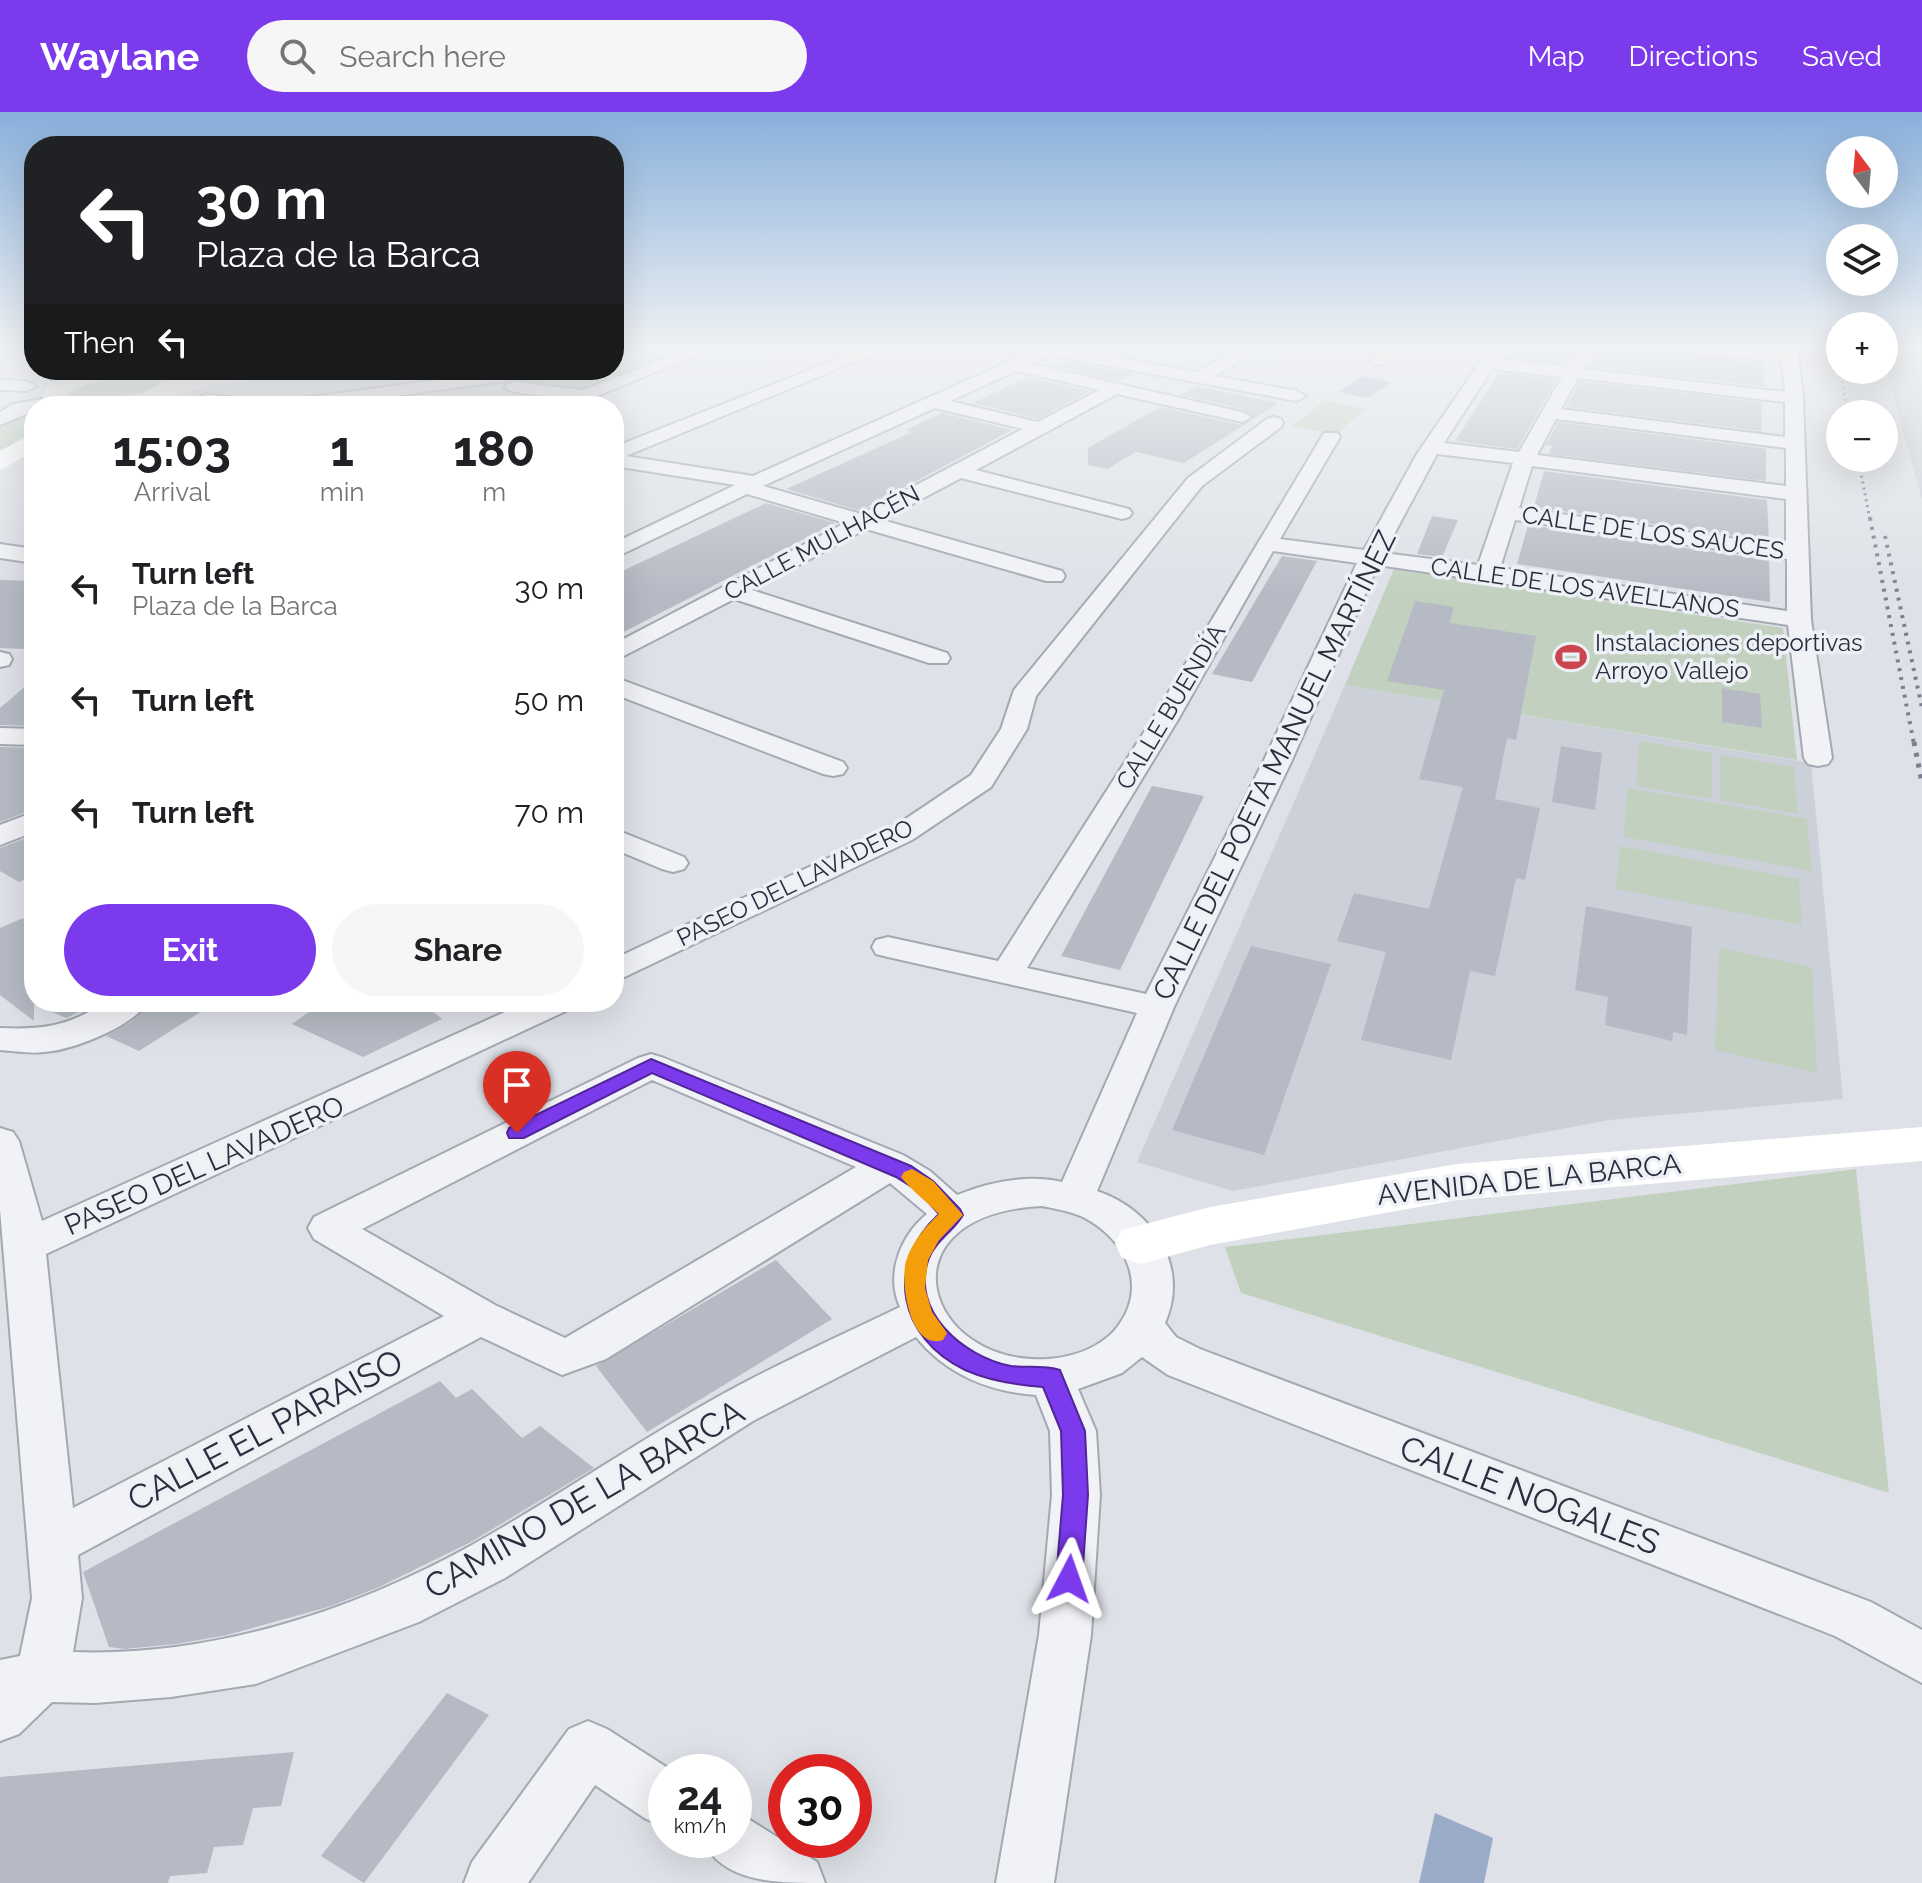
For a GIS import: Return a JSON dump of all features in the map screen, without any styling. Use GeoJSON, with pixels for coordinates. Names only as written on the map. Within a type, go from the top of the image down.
{"type":"FeatureCollection","features":[{"type":"Feature","properties":{"kind":"street"},"geometry":{"type":"LineString","coordinates":[[624,450],[678,429]]}},
{"type":"Feature","properties":{"kind":"street"},"geometry":{"type":"LineString","coordinates":[[624,546],[876,429]]}},
{"type":"Feature","properties":{"kind":"street","name":"CALLE MULHACÉN"},"geometry":{"type":"LineString","coordinates":[[624,649],[1040,429]]}},
{"type":"Feature","properties":{"kind":"street","name":"PASEO DEL LAVADERO"},"geometry":{"type":"LineString","coordinates":[[624,967],[902,834],[981,781],[1014,729],[1023,695],[1195,482],[1266,429]]}},
{"type":"Feature","properties":{"kind":"street","name":"CALLE DEL POETA MANUEL MARTÍNEZ"},"geometry":{"type":"LineString","coordinates":[[1074,1198],[1157,1007],[1278,760],[1370,559],[1444,429]]}},
{"type":"Feature","properties":{"kind":"street"},"geometry":{"type":"LineString","coordinates":[[1487,573],[1524,460],[1542,429]]}},
{"type":"Feature","properties":{"kind":"street"},"geometry":{"type":"LineString","coordinates":[[1674,429],[1795,444]]}},
{"type":"Feature","properties":{"kind":"street"},"geometry":{"type":"LineString","coordinates":[[1795,429],[1799,620],[1818,758]]}},
{"type":"Feature","properties":{"kind":"street","name":"CALLE BUENDÍA"},"geometry":{"type":"LineString","coordinates":[[1007,974],[1166,718],[1331,437]]}},
{"type":"Feature","properties":{"kind":"street"},"geometry":{"type":"LineString","coordinates":[[0,462],[24,446]]}},
{"type":"Feature","properties":{"kind":"street"},"geometry":{"type":"LineString","coordinates":[[1432,447],[1797,494]]}},
{"type":"Feature","properties":{"kind":"street"},"geometry":{"type":"LineString","coordinates":[[624,462],[752,485],[1054,576]]}},
{"type":"Feature","properties":{"kind":"street"},"geometry":{"type":"LineString","coordinates":[[958,471],[1122,513]]}},
{"type":"Feature","properties":{"kind":"street","name":"CALLE DE LOS SAUCES"},"geometry":{"type":"LineString","coordinates":[[1507,513],[1798,554]]}},
{"type":"Feature","properties":{"kind":"street","name":"CALLE DE LOS AVELLANOS"},"geometry":{"type":"LineString","coordinates":[[1266,544],[1487,573],[1799,620]]}},
{"type":"Feature","properties":{"kind":"street"},"geometry":{"type":"LineString","coordinates":[[0,551],[24,555]]}},
{"type":"Feature","properties":{"kind":"street"},"geometry":{"type":"LineString","coordinates":[[732,591],[938,658]]}},
{"type":"Feature","properties":{"kind":"street"},"geometry":{"type":"LineString","coordinates":[[624,689],[833,768]]}},
{"type":"Feature","properties":{"kind":"street"},"geometry":{"type":"LineString","coordinates":[[0,736],[24,737]]}},
{"type":"Feature","properties":{"kind":"street"},"geometry":{"type":"LineString","coordinates":[[0,836],[24,825]]}},
{"type":"Feature","properties":{"kind":"street"},"geometry":{"type":"LineString","coordinates":[[624,842],[673,863]]}},
{"type":"Feature","properties":{"kind":"street"},"geometry":{"type":"LineString","coordinates":[[888,947],[1157,1007]]}},
{"type":"Feature","properties":{"kind":"street"},"geometry":{"type":"LineString","coordinates":[[0,1039],[44,1041],[91,1027],[115,1012]]}},
{"type":"Feature","properties":{"kind":"street","name":"PASEO DEL LAVADERO"},"geometry":{"type":"LineString","coordinates":[[25,1246],[534,1012]]}},
{"type":"Feature","properties":{"kind":"street"},"geometry":{"type":"LineString","coordinates":[[889,1165],[591,1347],[562,1357],[480,1317],[328,1228],[651,1066],[889,1165],[925,1186],[952,1215]]}},
{"type":"Feature","properties":{"kind":"street"},"geometry":{"type":"LineString","coordinates":[[0,1141],[20,1209],[25,1246],[57,1598],[21,1681],[0,1715]]}},
{"type":"Feature","properties":{"kind":"street","name":"AVENIDA DE LA BARCA"},"geometry":{"type":"LineString","coordinates":[[1141,1244],[1210,1226],[1457,1182],[1898,1146]]}},
{"type":"Feature","properties":{"kind":"street"},"geometry":{"type":"LineString","coordinates":[[1042,1192],[1074,1198],[1101,1209],[1124,1224],[1141,1244],[1151,1264],[1155,1285],[1152,1307],[1143,1328],[1121,1352],[1089,1369],[1051,1377],[1011,1375],[972,1363],[942,1342],[922,1315],[914,1288],[917,1260],[931,1235],[952,1215],[979,1201],[1010,1193],[1042,1192]]}},
{"type":"Feature","properties":{"kind":"street","name":"CAMINO DE LA BARCA"},"geometry":{"type":"LineString","coordinates":[[21,1681],[171,1672],[256,1659],[401,1605],[488,1562],[737,1408],[922,1315]]}},
{"type":"Feature","properties":{"kind":"street","name":"CALLE EL PARAISO"},"geometry":{"type":"LineString","coordinates":[[51,1544],[480,1317]]}},
{"type":"Feature","properties":{"kind":"street","name":"CALLE NOGALES"},"geometry":{"type":"LineString","coordinates":[[1143,1328],[1161,1349],[1184,1362],[1853,1619],[1922,1658]]}},
{"type":"Feature","properties":{"kind":"street"},"geometry":{"type":"LineString","coordinates":[[1025,1883],[1065,1635],[1076,1495],[1073,1431],[1051,1377]]}},
{"type":"Feature","properties":{"kind":"street"},"geometry":{"type":"LineString","coordinates":[[493,1883],[588,1748],[648,1787]]}},
{"type":"Feature","properties":{"kind":"street"},"geometry":{"type":"LineString","coordinates":[[752,1854],[796,1883]]}},
{"type":"Feature","properties":{"kind":"shaded area"},"geometry":{"type":"Polygon","coordinates":[[[1902,429],[1922,429],[1922,499],[1902,429]]]}},
{"type":"Feature","properties":{"kind":"shaded area"},"geometry":{"type":"Polygon","coordinates":[[[1345,685],[1811,763],[1843,1099],[1609,1120],[1233,1191],[1137,1162],[1345,685]]]}},
{"type":"Feature","properties":{"kind":"green space"},"geometry":{"type":"Polygon","coordinates":[[[0,429],[24,429],[24,436],[0,452],[0,429]]]}},
{"type":"Feature","properties":{"kind":"green space"},"geometry":{"type":"Polygon","coordinates":[[[1306,429],[1342,429],[1335,434],[1306,429]]]}},
{"type":"Feature","properties":{"kind":"green space","name":"Instalaciones deportivas Arroyo Vallejo"},"geometry":{"type":"Polygon","coordinates":[[[1394,569],[1783,628],[1797,760],[1345,685],[1394,569]]]}},
{"type":"Feature","properties":{"kind":"green space"},"geometry":{"type":"Polygon","coordinates":[[[1639,741],[1712,753],[1712,799],[1636,786],[1639,741]]]}},
{"type":"Feature","properties":{"kind":"green space"},"geometry":{"type":"Polygon","coordinates":[[[1720,755],[1794,767],[1798,814],[1720,800],[1720,755]]]}},
{"type":"Feature","properties":{"kind":"green space"},"geometry":{"type":"Polygon","coordinates":[[[1627,788],[1807,819],[1812,871],[1624,837],[1627,788]]]}},
{"type":"Feature","properties":{"kind":"green space"},"geometry":{"type":"Polygon","coordinates":[[[1620,846],[1799,879],[1802,925],[1616,889],[1620,846]]]}},
{"type":"Feature","properties":{"kind":"green space"},"geometry":{"type":"Polygon","coordinates":[[[1719,948],[1812,967],[1817,1073],[1715,1050],[1719,948]]]}},
{"type":"Feature","properties":{"kind":"green space"},"geometry":{"type":"Polygon","coordinates":[[[1856,1169],[1889,1493],[1241,1293],[1225,1247],[1856,1169]]]}},
{"type":"Feature","properties":{"kind":"water"},"geometry":{"type":"Polygon","coordinates":[[[1435,1813],[1493,1838],[1484,1883],[1419,1883],[1435,1813]]]}},
{"type":"Feature","properties":{"kind":"building"},"geometry":{"type":"Polygon","coordinates":[[[1122,429],[1238,429],[1184,463],[1136,452],[1107,469],[1088,465],[1088,448],[1122,429]]]}},
{"type":"Feature","properties":{"kind":"building"},"geometry":{"type":"Polygon","coordinates":[[[1463,429],[1529,429],[1517,449],[1455,441],[1463,429]]]}},
{"type":"Feature","properties":{"kind":"building"},"geometry":{"type":"Polygon","coordinates":[[[1554,429],[1610,429],[1763,448],[1766,450],[1766,481],[1549,454],[1552,445],[1545,446],[1554,429]]]}},
{"type":"Feature","properties":{"kind":"building"},"geometry":{"type":"Polygon","coordinates":[[[906,430],[1012,430],[860,511],[786,489],[912,432],[906,430]]]}},
{"type":"Feature","properties":{"kind":"building"},"geometry":{"type":"Polygon","coordinates":[[[1544,471],[1767,500],[1769,541],[1534,507],[1544,471]]]}},
{"type":"Feature","properties":{"kind":"building"},"geometry":{"type":"Polygon","coordinates":[[[766,503],[835,523],[624,632],[624,570],[766,503]]]}},
{"type":"Feature","properties":{"kind":"building"},"geometry":{"type":"Polygon","coordinates":[[[1432,516],[1458,520],[1442,557],[1417,554],[1432,516]]]}},
{"type":"Feature","properties":{"kind":"building"},"geometry":{"type":"Polygon","coordinates":[[[1528,525],[1769,560],[1770,602],[1517,564],[1528,525]]]}},
{"type":"Feature","properties":{"kind":"building"},"geometry":{"type":"Polygon","coordinates":[[[1282,556],[1317,561],[1252,682],[1212,674],[1282,556]]]}},
{"type":"Feature","properties":{"kind":"building"},"geometry":{"type":"Polygon","coordinates":[[[0,580],[24,581],[24,649],[0,648],[0,580]]]}},
{"type":"Feature","properties":{"kind":"building"},"geometry":{"type":"Polygon","coordinates":[[[1415,601],[1454,607],[1450,623],[1536,636],[1516,740],[1507,738],[1495,799],[1540,808],[1525,880],[1516,878],[1495,976],[1470,971],[1451,1060],[1361,1040],[1386,952],[1337,941],[1354,893],[1429,909],[1463,787],[1419,779],[1444,690],[1387,681],[1415,601]]]}},
{"type":"Feature","properties":{"kind":"building"},"geometry":{"type":"Polygon","coordinates":[[[24,688],[24,726],[0,725],[0,708],[24,688]]]}},
{"type":"Feature","properties":{"kind":"building"},"geometry":{"type":"Polygon","coordinates":[[[1722,688],[1760,694],[1762,728],[1722,722],[1722,688]]]}},
{"type":"Feature","properties":{"kind":"building"},"geometry":{"type":"Polygon","coordinates":[[[1561,746],[1602,753],[1595,810],[1552,802],[1561,746]]]}},
{"type":"Feature","properties":{"kind":"building"},"geometry":{"type":"Polygon","coordinates":[[[0,747],[24,748],[24,813],[0,822],[0,747]]]}},
{"type":"Feature","properties":{"kind":"building"},"geometry":{"type":"Polygon","coordinates":[[[1152,786],[1204,796],[1120,970],[1061,956],[1152,786]]]}},
{"type":"Feature","properties":{"kind":"building"},"geometry":{"type":"Polygon","coordinates":[[[24,839],[24,880],[19,882],[0,871],[0,848],[24,839]]]}},
{"type":"Feature","properties":{"kind":"building"},"geometry":{"type":"Polygon","coordinates":[[[1586,906],[1692,927],[1687,1035],[1673,1032],[1672,1041],[1605,1025],[1608,997],[1575,990],[1586,906]]]}},
{"type":"Feature","properties":{"kind":"building"},"geometry":{"type":"Polygon","coordinates":[[[24,920],[24,1012],[34,1012],[34,1021],[0,995],[0,928],[24,920]]]}},
{"type":"Feature","properties":{"kind":"building"},"geometry":{"type":"Polygon","coordinates":[[[1251,946],[1331,964],[1264,1155],[1172,1130],[1251,946]]]}},
{"type":"Feature","properties":{"kind":"building"},"geometry":{"type":"Polygon","coordinates":[[[52,1012],[79,1012],[66,1018],[52,1012]]]}},
{"type":"Feature","properties":{"kind":"building"},"geometry":{"type":"Polygon","coordinates":[[[141,1012],[200,1012],[139,1051],[106,1036],[131,1022],[141,1012]]]}},
{"type":"Feature","properties":{"kind":"building"},"geometry":{"type":"Polygon","coordinates":[[[309,1012],[433,1012],[442,1019],[363,1057],[292,1024],[309,1012]]]}},
{"type":"Feature","properties":{"kind":"building"},"geometry":{"type":"Polygon","coordinates":[[[776,1260],[832,1319],[647,1432],[596,1366],[776,1260]]]}},
{"type":"Feature","properties":{"kind":"building"},"geometry":{"type":"Polygon","coordinates":[[[440,1381],[456,1398],[472,1389],[522,1438],[540,1426],[594,1468],[471,1542],[377,1588],[328,1607],[227,1635],[176,1644],[125,1649],[109,1647],[83,1572],[440,1381]]]}},
{"type":"Feature","properties":{"kind":"building"},"geometry":{"type":"Polygon","coordinates":[[[447,1693],[489,1715],[364,1883],[321,1856],[447,1693]]]}},
{"type":"Feature","properties":{"kind":"building"},"geometry":{"type":"Polygon","coordinates":[[[294,1752],[281,1806],[253,1808],[243,1845],[214,1847],[207,1873],[170,1876],[168,1883],[0,1883],[0,1777],[294,1752]]]}},
{"type":"Feature","properties":{"kind":"railway"},"geometry":{"type":"LineString","coordinates":[[1861,472],[1870,520]]}},
{"type":"Feature","properties":{"kind":"railway"},"geometry":{"type":"LineString","coordinates":[[1870,518],[1914,744]]}},
{"type":"Feature","properties":{"kind":"railway"},"geometry":{"type":"LineString","coordinates":[[1885,536],[1922,708]]}},
{"type":"Feature","properties":{"kind":"railway"},"geometry":{"type":"LineString","coordinates":[[1914,742],[1922,783]]}},
{"type":"Feature","properties":{"kind":"slow traffic"},"geometry":{"type":"LineString","coordinates":[[912,1177],[925,1186],[952,1215],[931,1235],[917,1260],[914,1288],[922,1315],[935,1333]]}},
{"type":"Feature","properties":{"kind":"place","name":"Instalaciones deportivas Arroyo Vallejo"},"geometry":{"type":"Point","coordinates":[1571,657]}},
{"type":"Feature","properties":{"kind":"route"},"geometry":{"type":"LineString","coordinates":[[517,1133],[651,1066],[904,1171],[925,1186],[952,1215],[931,1235],[917,1260],[914,1288],[922,1315],[942,1342],[972,1363],[1011,1375],[1051,1377],[1073,1431],[1076,1495],[1069,1579]]}}]}
